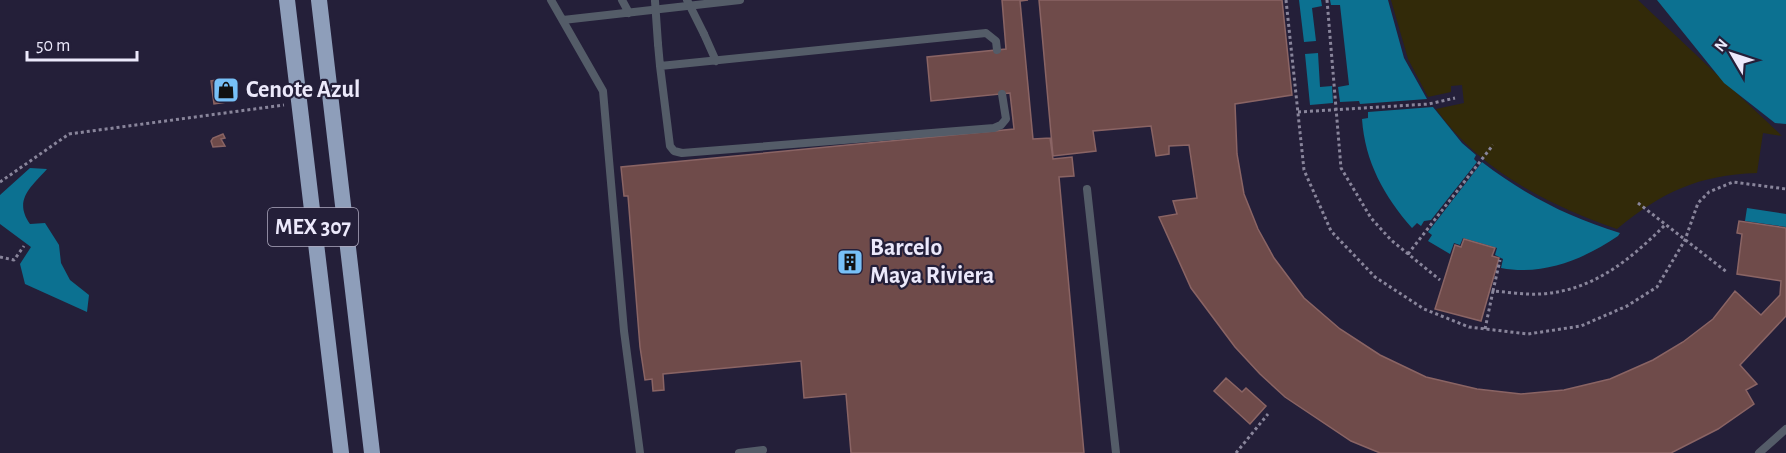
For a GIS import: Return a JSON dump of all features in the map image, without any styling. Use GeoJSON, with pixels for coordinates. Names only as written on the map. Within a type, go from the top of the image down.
{"type":"FeatureCollection","features":[{"type":"Feature","properties":{"kind":"highway","name":"MEX 307"},"geometry":{"type":"LineString","coordinates":[[287,0],[341,453]]}},
{"type":"Feature","properties":{"kind":"highway","name":"MEX 307"},"geometry":{"type":"LineString","coordinates":[[319,0],[372,453]]}},
{"type":"Feature","properties":{"kind":"lane"},"geometry":{"type":"LineString","coordinates":[[551,0],[603,91],[624,331],[640,453]]}},
{"type":"Feature","properties":{"kind":"lane"},"geometry":{"type":"LineString","coordinates":[[622,0],[629,13]]}},
{"type":"Feature","properties":{"kind":"lane"},"geometry":{"type":"LineString","coordinates":[[655,0],[670,146],[674,151],[681,153],[994,128],[1006,119],[1002,94]]}},
{"type":"Feature","properties":{"kind":"lane"},"geometry":{"type":"LineString","coordinates":[[687,0],[716,61]]}},
{"type":"Feature","properties":{"kind":"lane"},"geometry":{"type":"LineString","coordinates":[[563,20],[735,0]]}},
{"type":"Feature","properties":{"kind":"lane"},"geometry":{"type":"LineString","coordinates":[[660,66],[986,33],[996,41],[997,50]]}},
{"type":"Feature","properties":{"kind":"lane"},"geometry":{"type":"LineString","coordinates":[[1087,189],[1116,453]]}},
{"type":"Feature","properties":{"kind":"lane"},"geometry":{"type":"LineString","coordinates":[[1759,453],[1786,429]]}},
{"type":"Feature","properties":{"kind":"lane"},"geometry":{"type":"LineString","coordinates":[[739,453],[763,450]]}},
{"type":"Feature","properties":{"kind":"path"},"geometry":{"type":"LineString","coordinates":[[1286,0],[1304,170],[1331,231],[1375,277],[1424,309],[1469,327],[1528,334],[1581,326],[1627,306],[1657,287],[1685,240],[1698,203],[1709,192],[1733,182],[1786,189]]}},
{"type":"Feature","properties":{"kind":"path"},"geometry":{"type":"LineString","coordinates":[[1328,0],[1341,168],[1371,218],[1391,240],[1440,280]]}},
{"type":"Feature","properties":{"kind":"path"},"geometry":{"type":"LineString","coordinates":[[1298,112],[1429,104],[1455,98]]}},
{"type":"Feature","properties":{"kind":"path"},"geometry":{"type":"LineString","coordinates":[[0,182],[69,134],[298,103]]}},
{"type":"Feature","properties":{"kind":"path"},"geometry":{"type":"LineString","coordinates":[[1408,254],[1493,145]]}},
{"type":"Feature","properties":{"kind":"path"},"geometry":{"type":"LineString","coordinates":[[1638,203],[1728,273]]}},
{"type":"Feature","properties":{"kind":"path"},"geometry":{"type":"LineString","coordinates":[[1493,291],[1539,294],[1587,285],[1618,267],[1666,225]]}},
{"type":"Feature","properties":{"kind":"path"},"geometry":{"type":"LineString","coordinates":[[0,256],[14,260],[24,246]]}},
{"type":"Feature","properties":{"kind":"path"},"geometry":{"type":"LineString","coordinates":[[1485,329],[1500,260]]}},
{"type":"Feature","properties":{"kind":"path"},"geometry":{"type":"LineString","coordinates":[[1236,453],[1268,414]]}},
{"type":"Feature","properties":{"kind":"sand"},"geometry":{"type":"Polygon","coordinates":[[[1391,0],[1638,0],[1782,136],[1763,133],[1757,173],[1717,177],[1682,188],[1650,205],[1617,229],[1566,209],[1517,183],[1473,150],[1453,131],[1436,109],[1464,103],[1462,85],[1451,86],[1451,92],[1428,97],[1408,59],[1391,0]]]}},
{"type":"Feature","properties":{"kind":"water"},"geometry":{"type":"Polygon","coordinates":[[[1299,0],[1321,0],[1322,6],[1312,8],[1316,41],[1304,42],[1299,0]]]}},
{"type":"Feature","properties":{"kind":"water"},"geometry":{"type":"Polygon","coordinates":[[[1330,0],[1388,0],[1404,58],[1427,99],[1360,104],[1359,101],[1340,102],[1338,87],[1349,85],[1340,5],[1331,5],[1330,0]]]}},
{"type":"Feature","properties":{"kind":"water"},"geometry":{"type":"Polygon","coordinates":[[[1657,0],[1786,0],[1786,124],[1775,123],[1724,83],[1657,0]]]}},
{"type":"Feature","properties":{"kind":"water"},"geometry":{"type":"Polygon","coordinates":[[[1318,53],[1320,87],[1332,86],[1333,103],[1310,105],[1305,54],[1318,53]]]}},
{"type":"Feature","properties":{"kind":"water"},"geometry":{"type":"Polygon","coordinates":[[[1433,107],[1462,143],[1476,155],[1474,159],[1477,162],[1431,220],[1424,221],[1421,226],[1417,223],[1412,228],[1393,204],[1378,178],[1367,150],[1362,119],[1368,118],[1368,112],[1433,107]]]}},
{"type":"Feature","properties":{"kind":"water"},"geometry":{"type":"Polygon","coordinates":[[[1482,162],[1514,185],[1548,204],[1620,233],[1591,252],[1563,264],[1533,270],[1501,268],[1503,259],[1495,255],[1497,248],[1463,238],[1460,245],[1454,243],[1450,254],[1428,241],[1432,235],[1428,232],[1482,162]]]}},
{"type":"Feature","properties":{"kind":"water"},"geometry":{"type":"Polygon","coordinates":[[[30,168],[47,169],[26,194],[23,208],[25,215],[30,224],[45,223],[59,245],[61,263],[70,280],[89,295],[87,312],[25,284],[20,264],[31,247],[0,224],[0,195],[30,168]]]}},
{"type":"Feature","properties":{"kind":"water"},"geometry":{"type":"Polygon","coordinates":[[[1747,208],[1786,214],[1786,227],[1745,221],[1747,208]]]}},
{"type":"Feature","properties":{"kind":"building","name":"Barcelo Maya Riviera"},"geometry":{"type":"Polygon","coordinates":[[[1002,0],[1028,0],[1020,1],[1033,139],[1050,138],[1053,159],[1072,157],[1074,176],[1059,177],[1084,453],[851,453],[846,394],[804,398],[801,361],[663,374],[664,390],[653,391],[652,379],[645,380],[640,347],[628,196],[624,196],[621,167],[1014,129],[1010,93],[931,101],[927,57],[1006,49],[1002,0]]]}},
{"type":"Feature","properties":{"kind":"building"},"geometry":{"type":"Polygon","coordinates":[[[1039,0],[1282,0],[1292,95],[1235,104],[1237,154],[1244,194],[1258,229],[1274,258],[1304,298],[1340,329],[1380,355],[1426,377],[1477,389],[1521,394],[1564,390],[1610,379],[1653,360],[1683,342],[1713,319],[1735,291],[1761,315],[1780,295],[1781,281],[1737,274],[1742,234],[1737,233],[1739,221],[1786,228],[1786,316],[1740,365],[1757,384],[1746,390],[1754,404],[1718,429],[1671,453],[1380,453],[1351,441],[1285,397],[1260,374],[1235,347],[1191,288],[1159,217],[1177,214],[1173,201],[1197,198],[1189,145],[1169,146],[1169,154],[1156,156],[1151,126],[1093,131],[1096,151],[1053,156],[1039,0]]]}},
{"type":"Feature","properties":{"kind":"building"},"geometry":{"type":"Polygon","coordinates":[[[224,79],[225,87],[231,86],[233,101],[214,104],[211,81],[224,79]]]}},
{"type":"Feature","properties":{"kind":"building"},"geometry":{"type":"Polygon","coordinates":[[[223,134],[225,138],[221,139],[225,146],[213,147],[211,141],[213,138],[223,134]]]}},
{"type":"Feature","properties":{"kind":"building"},"geometry":{"type":"Polygon","coordinates":[[[1464,239],[1495,248],[1492,256],[1499,258],[1481,321],[1435,309],[1455,245],[1461,247],[1464,239]]]}},
{"type":"Feature","properties":{"kind":"building"},"geometry":{"type":"Polygon","coordinates":[[[1226,378],[1242,392],[1246,388],[1266,406],[1250,424],[1214,391],[1226,378]]]}},
{"type":"Feature","properties":{"kind":"place","name":"Cenote Azul"},"geometry":{"type":"Point","coordinates":[226,90]}},
{"type":"Feature","properties":{"kind":"place","name":"Barcelo Maya Riviera"},"geometry":{"type":"Point","coordinates":[850,262]}}]}
